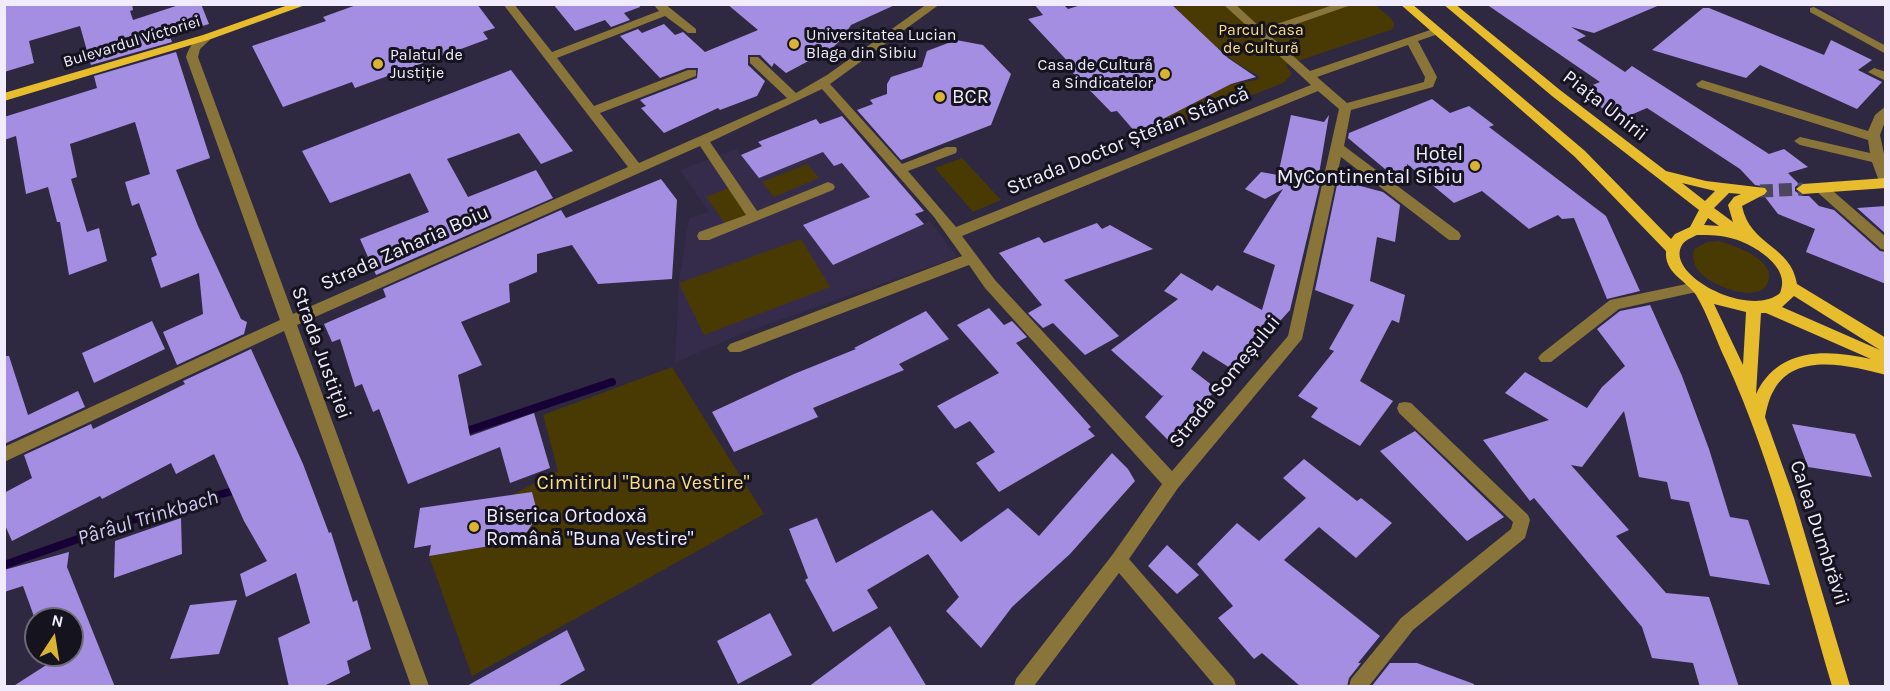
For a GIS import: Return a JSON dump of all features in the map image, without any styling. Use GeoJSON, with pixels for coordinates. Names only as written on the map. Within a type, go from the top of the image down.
{"type":"FeatureCollection","features":[{"type":"Feature","properties":{"kind":"main road","name":"Bulevardul Victoriei"},"geometry":{"type":"LineString","coordinates":[[4,97],[207,37],[303,4]]}},
{"type":"Feature","properties":{"kind":"main road"},"geometry":{"type":"LineString","coordinates":[[1405,4],[1580,154],[1672,249]]}},
{"type":"Feature","properties":{"kind":"main road","name":"Piața Unirii"},"geometry":{"type":"LineString","coordinates":[[1448,4],[1556,93],[1654,169],[1782,263],[1790,279],[1791,287]]}},
{"type":"Feature","properties":{"kind":"main road"},"geometry":{"type":"LineString","coordinates":[[1654,169],[1692,182],[1760,191],[1739,200],[1734,205],[1738,220],[1748,239]]}},
{"type":"Feature","properties":{"kind":"main road"},"geometry":{"type":"LineString","coordinates":[[1803,189],[1886,182]]}},
{"type":"Feature","properties":{"kind":"main road"},"geometry":{"type":"LineString","coordinates":[[1695,230],[1706,209],[1726,188]]}},
{"type":"Feature","properties":{"kind":"main road"},"geometry":{"type":"LineString","coordinates":[[1748,239],[1717,230],[1695,230],[1675,240],[1672,256],[1680,272],[1698,289],[1718,300],[1761,308],[1886,359]]}},
{"type":"Feature","properties":{"kind":"main road"},"geometry":{"type":"LineString","coordinates":[[1761,308],[1780,303],[1788,296],[1791,287],[1886,346]]}},
{"type":"Feature","properties":{"kind":"main road","name":"Calea Dumbrăvii"},"geometry":{"type":"LineString","coordinates":[[1698,289],[1749,395],[1786,498],[1841,687]]}},
{"type":"Feature","properties":{"kind":"main road","name":"Calea Dumbrăvii"},"geometry":{"type":"LineString","coordinates":[[1749,395],[1761,308]]}},
{"type":"Feature","properties":{"kind":"main road"},"geometry":{"type":"LineString","coordinates":[[1756,418],[1772,380],[1785,369],[1806,360],[1834,359],[1886,369]]}},
{"type":"Feature","properties":{"kind":"street"},"geometry":{"type":"LineString","coordinates":[[508,4],[636,168]]}},
{"type":"Feature","properties":{"kind":"street","name":"Strada Zaharia Boiu"},"geometry":{"type":"LineString","coordinates":[[4,455],[287,323],[795,99],[823,83],[934,4]]}},
{"type":"Feature","properties":{"kind":"street"},"geometry":{"type":"LineString","coordinates":[[1228,4],[1345,108],[1429,84],[1431,77],[1412,41]]}},
{"type":"Feature","properties":{"kind":"street"},"geometry":{"type":"LineString","coordinates":[[1260,33],[1349,4]]}},
{"type":"Feature","properties":{"kind":"street"},"geometry":{"type":"LineString","coordinates":[[549,57],[662,8],[692,32]]}},
{"type":"Feature","properties":{"kind":"street"},"geometry":{"type":"LineString","coordinates":[[1814,10],[1886,51]]}},
{"type":"Feature","properties":{"kind":"street"},"geometry":{"type":"LineString","coordinates":[[1308,76],[1437,31]]}},
{"type":"Feature","properties":{"kind":"street","name":"Strada Justiției"},"geometry":{"type":"LineString","coordinates":[[207,37],[194,48],[192,57],[420,687]]}},
{"type":"Feature","properties":{"kind":"street"},"geometry":{"type":"LineString","coordinates":[[754,60],[795,99]]}},
{"type":"Feature","properties":{"kind":"street"},"geometry":{"type":"LineString","coordinates":[[591,112],[692,73]]}},
{"type":"Feature","properties":{"kind":"street"},"geometry":{"type":"LineString","coordinates":[[823,83],[939,214],[990,284],[1172,483]]}},
{"type":"Feature","properties":{"kind":"street"},"geometry":{"type":"LineString","coordinates":[[1702,84],[1874,137]]}},
{"type":"Feature","properties":{"kind":"street","name":"Strada Doctor Ștefan Stâncă"},"geometry":{"type":"LineString","coordinates":[[953,234],[1320,86]]}},
{"type":"Feature","properties":{"kind":"street","name":"Strada Someșului"},"geometry":{"type":"LineString","coordinates":[[1023,687],[1119,560],[1172,483],[1295,339],[1345,108]]}},
{"type":"Feature","properties":{"kind":"street"},"geometry":{"type":"LineString","coordinates":[[1886,110],[1876,122],[1874,137],[1877,159],[1886,182]]}},
{"type":"Feature","properties":{"kind":"street"},"geometry":{"type":"LineString","coordinates":[[702,140],[754,217]]}},
{"type":"Feature","properties":{"kind":"street"},"geometry":{"type":"LineString","coordinates":[[1800,141],[1877,159]]}},
{"type":"Feature","properties":{"kind":"street"},"geometry":{"type":"LineString","coordinates":[[1337,147],[1454,236]]}},
{"type":"Feature","properties":{"kind":"street"},"geometry":{"type":"LineString","coordinates":[[900,169],[951,150]]}},
{"type":"Feature","properties":{"kind":"street"},"geometry":{"type":"LineString","coordinates":[[704,236],[828,187]]}},
{"type":"Feature","properties":{"kind":"street"},"geometry":{"type":"LineString","coordinates":[[1821,188],[1886,244]]}},
{"type":"Feature","properties":{"kind":"street"},"geometry":{"type":"LineString","coordinates":[[735,348],[970,259]]}},
{"type":"Feature","properties":{"kind":"street"},"geometry":{"type":"LineString","coordinates":[[1546,358],[1615,304],[1698,289]]}},
{"type":"Feature","properties":{"kind":"street"},"geometry":{"type":"LineString","coordinates":[[1358,687],[1407,624],[1518,533],[1521,520],[1406,408]]}},
{"type":"Feature","properties":{"kind":"street"},"geometry":{"type":"LineString","coordinates":[[1119,560],[1227,687]]}},
{"type":"Feature","properties":{"kind":"shaded area"},"geometry":{"type":"Polygon","coordinates":[[[1816,5],[1885,5],[1885,46],[1816,5]]]}},
{"type":"Feature","properties":{"kind":"shaded area"},"geometry":{"type":"Polygon","coordinates":[[[736,149],[759,178],[823,152],[834,166],[842,163],[870,197],[803,225],[833,264],[930,221],[957,257],[743,333],[675,363],[679,283],[689,218],[709,212],[680,170],[736,149]]]}},
{"type":"Feature","properties":{"kind":"green space","name":"Parcul Casa de Cultură"},"geometry":{"type":"Polygon","coordinates":[[[1171,5],[1375,5],[1391,18],[1394,24],[1393,29],[1286,65],[1292,74],[1283,83],[1169,128],[1161,120],[1231,84],[1257,80],[1259,76],[1223,53],[1171,5]]]}},
{"type":"Feature","properties":{"kind":"green space"},"geometry":{"type":"Polygon","coordinates":[[[962,158],[1001,200],[973,212],[935,168],[962,158]]]}},
{"type":"Feature","properties":{"kind":"green space"},"geometry":{"type":"Polygon","coordinates":[[[807,164],[819,178],[774,197],[762,182],[807,164]]]}},
{"type":"Feature","properties":{"kind":"green space"},"geometry":{"type":"Polygon","coordinates":[[[731,187],[753,215],[727,226],[706,197],[731,187]]]}},
{"type":"Feature","properties":{"kind":"green space"},"geometry":{"type":"Polygon","coordinates":[[[801,239],[830,287],[704,335],[679,283],[801,239]]]}},
{"type":"Feature","properties":{"kind":"green space"},"geometry":{"type":"Polygon","coordinates":[[[1719,241],[1743,250],[1760,260],[1769,274],[1768,282],[1763,289],[1748,293],[1738,292],[1711,281],[1699,271],[1694,261],[1694,249],[1707,242],[1719,241]]]}},
{"type":"Feature","properties":{"kind":"green space","name":"Cimitirul \"Buna Vestire\""},"geometry":{"type":"Polygon","coordinates":[[[672,367],[764,514],[472,676],[429,556],[508,543],[527,532],[538,515],[534,500],[512,495],[558,471],[543,415],[672,367]]]}},
{"type":"Feature","properties":{"kind":"building"},"geometry":{"type":"Polygon","coordinates":[[[4,4],[132,4],[133,10],[130,11],[133,20],[182,4],[201,4],[209,24],[170,36],[172,42],[91,65],[80,26],[29,41],[34,63],[4,72],[4,4]]]}},
{"type":"Feature","properties":{"kind":"building","name":"Palatul de Justiție"},"geometry":{"type":"Polygon","coordinates":[[[359,4],[477,4],[495,28],[483,32],[488,39],[355,88],[352,82],[283,107],[252,46],[326,21],[323,17],[359,4]]]}},
{"type":"Feature","properties":{"kind":"building"},"geometry":{"type":"Polygon","coordinates":[[[553,4],[639,4],[640,7],[624,13],[630,20],[611,27],[605,20],[575,31],[553,4]]]}},
{"type":"Feature","properties":{"kind":"building"},"geometry":{"type":"Polygon","coordinates":[[[727,4],[897,4],[851,25],[842,39],[831,49],[786,73],[774,63],[772,67],[760,55],[748,55],[748,65],[765,81],[757,96],[720,110],[718,108],[664,133],[641,108],[646,106],[640,100],[697,78],[698,68],[687,68],[660,78],[620,36],[638,29],[642,33],[664,24],[675,35],[683,32],[705,52],[758,30],[727,4]]]}},
{"type":"Feature","properties":{"kind":"building","name":"Casa de Cultură a Sindicatelor"},"geometry":{"type":"Polygon","coordinates":[[[1034,4],[1063,4],[1068,9],[1084,4],[1171,4],[1228,58],[1256,77],[1231,84],[1161,120],[1169,128],[1143,141],[1117,111],[1111,112],[1070,70],[1074,68],[1028,19],[1043,15],[1034,4]]]}},
{"type":"Feature","properties":{"kind":"building"},"geometry":{"type":"Polygon","coordinates":[[[1486,4],[1662,4],[1594,33],[1571,27],[1586,36],[1577,40],[1625,72],[1632,66],[1769,154],[1784,149],[1808,167],[1788,173],[1799,184],[1795,187],[1795,191],[1802,196],[1809,196],[1819,206],[1834,210],[1880,251],[1886,252],[1886,284],[1806,252],[1815,229],[1778,214],[1765,197],[1769,192],[1767,187],[1755,185],[1740,169],[1647,108],[1619,120],[1578,91],[1600,82],[1486,4]]]}},
{"type":"Feature","properties":{"kind":"building"},"geometry":{"type":"Polygon","coordinates":[[[1703,8],[1709,8],[1824,55],[1831,40],[1872,60],[1858,70],[1882,82],[1857,109],[1760,65],[1746,78],[1652,50],[1703,8]]]}},
{"type":"Feature","properties":{"kind":"building","name":"BCR"},"geometry":{"type":"Polygon","coordinates":[[[956,40],[983,45],[1011,74],[991,125],[901,160],[857,110],[873,104],[870,100],[887,94],[887,84],[891,77],[922,67],[927,51],[956,40]]]}},
{"type":"Feature","properties":{"kind":"building"},"geometry":{"type":"Polygon","coordinates":[[[176,52],[210,158],[176,170],[198,226],[241,319],[247,322],[244,334],[177,365],[163,332],[203,314],[199,273],[161,288],[151,258],[157,255],[139,203],[132,206],[125,182],[150,174],[135,122],[70,144],[77,177],[71,179],[87,232],[99,228],[107,261],[69,275],[60,222],[57,222],[48,187],[26,194],[16,136],[4,140],[4,117],[97,88],[94,76],[176,52]]]}},
{"type":"Feature","properties":{"kind":"building"},"geometry":{"type":"Polygon","coordinates":[[[511,70],[573,151],[541,164],[519,133],[447,159],[468,197],[536,170],[553,198],[376,275],[360,239],[429,212],[410,173],[330,203],[302,151],[511,70]]]}},
{"type":"Feature","properties":{"kind":"building","name":"Hotel MyContinental Sibiu"},"geometry":{"type":"Polygon","coordinates":[[[1432,99],[1450,113],[1469,106],[1494,125],[1489,127],[1606,216],[1640,291],[1607,299],[1574,218],[1562,219],[1558,215],[1529,229],[1482,191],[1454,203],[1407,164],[1404,185],[1348,138],[1349,133],[1432,99]]]}},
{"type":"Feature","properties":{"kind":"building"},"geometry":{"type":"Polygon","coordinates":[[[1291,115],[1324,122],[1329,115],[1319,174],[1322,175],[1290,310],[1235,371],[1203,351],[1191,369],[1217,389],[1191,415],[1170,442],[1145,417],[1164,395],[1162,396],[1111,350],[1178,299],[1164,291],[1181,273],[1212,291],[1217,285],[1262,310],[1275,265],[1243,252],[1283,189],[1265,199],[1245,189],[1261,172],[1278,175],[1291,115]]]}},
{"type":"Feature","properties":{"kind":"building"},"geometry":{"type":"Polygon","coordinates":[[[842,116],[924,211],[915,214],[924,224],[833,265],[803,225],[870,197],[842,163],[834,166],[823,152],[759,178],[741,155],[762,146],[758,142],[816,119],[820,124],[842,116]]]}},
{"type":"Feature","properties":{"kind":"building"},"geometry":{"type":"Polygon","coordinates":[[[661,179],[677,200],[672,279],[598,284],[572,245],[537,254],[537,272],[509,284],[510,302],[461,322],[482,365],[458,375],[470,436],[534,413],[550,468],[510,483],[500,447],[408,484],[379,409],[373,412],[362,384],[355,387],[340,339],[332,342],[324,324],[386,297],[383,289],[561,210],[566,218],[661,179]]]}},
{"type":"Feature","properties":{"kind":"building"},"geometry":{"type":"Polygon","coordinates":[[[1338,180],[1383,192],[1400,205],[1395,242],[1377,237],[1370,281],[1405,295],[1399,323],[1392,320],[1360,381],[1393,401],[1360,446],[1311,417],[1318,408],[1298,396],[1334,351],[1329,349],[1354,305],[1315,290],[1338,180]]]}},
{"type":"Feature","properties":{"kind":"building"},"geometry":{"type":"Polygon","coordinates":[[[1886,206],[1886,234],[1857,208],[1886,206]]]}},
{"type":"Feature","properties":{"kind":"building"},"geometry":{"type":"Polygon","coordinates":[[[1097,223],[1102,229],[1110,225],[1153,249],[1064,280],[1119,336],[1085,355],[1053,323],[1043,328],[1028,313],[1042,305],[999,253],[1039,237],[1044,243],[1097,223]]]}},
{"type":"Feature","properties":{"kind":"building"},"geometry":{"type":"Polygon","coordinates":[[[1650,305],[1682,376],[1709,449],[1730,517],[1748,520],[1770,585],[1710,576],[1689,502],[1671,499],[1667,482],[1639,477],[1624,411],[1582,467],[1571,465],[1629,530],[1616,536],[1666,593],[1709,597],[1739,687],[1700,687],[1693,663],[1652,658],[1642,627],[1534,498],[1530,501],[1483,440],[1549,420],[1505,393],[1525,372],[1587,408],[1602,387],[1625,366],[1597,329],[1620,311],[1650,305]]]}},
{"type":"Feature","properties":{"kind":"building"},"geometry":{"type":"Polygon","coordinates":[[[989,308],[1004,325],[1012,321],[1027,337],[1016,343],[1091,427],[1088,429],[1095,436],[999,492],[976,463],[995,452],[970,421],[955,429],[937,406],[999,373],[957,325],[989,308]]]}},
{"type":"Feature","properties":{"kind":"building"},"geometry":{"type":"Polygon","coordinates":[[[926,311],[949,339],[899,364],[904,370],[813,408],[818,417],[734,452],[712,412],[794,374],[856,349],[854,348],[926,311]]]}},
{"type":"Feature","properties":{"kind":"building"},"geometry":{"type":"Polygon","coordinates":[[[152,321],[165,349],[94,383],[82,353],[152,321]]]}},
{"type":"Feature","properties":{"kind":"building"},"geometry":{"type":"Polygon","coordinates":[[[251,349],[303,464],[329,533],[331,532],[353,602],[357,600],[371,649],[347,661],[350,673],[322,687],[289,687],[278,638],[310,623],[296,573],[246,597],[240,574],[267,561],[244,521],[214,454],[176,474],[171,463],[102,499],[100,496],[12,541],[4,523],[4,493],[32,478],[24,455],[91,424],[93,429],[185,384],[183,381],[251,349]]]}},
{"type":"Feature","properties":{"kind":"building"},"geometry":{"type":"Polygon","coordinates":[[[4,356],[9,356],[28,415],[78,391],[85,407],[4,444],[4,356]]]}},
{"type":"Feature","properties":{"kind":"building"},"geometry":{"type":"Polygon","coordinates":[[[1792,424],[1855,434],[1872,477],[1808,467],[1792,424]]]}},
{"type":"Feature","properties":{"kind":"building"},"geometry":{"type":"Polygon","coordinates":[[[1415,431],[1504,517],[1467,541],[1380,451],[1415,431]]]}},
{"type":"Feature","properties":{"kind":"building"},"geometry":{"type":"Polygon","coordinates":[[[1112,453],[1128,469],[1135,481],[1070,554],[1012,607],[981,648],[946,611],[959,597],[928,554],[867,590],[878,608],[833,632],[805,580],[808,578],[789,529],[817,518],[836,563],[932,510],[961,542],[1008,508],[1039,536],[1112,453]]]}},
{"type":"Feature","properties":{"kind":"building"},"geometry":{"type":"Polygon","coordinates":[[[1304,459],[1357,501],[1361,498],[1392,523],[1356,558],[1319,527],[1284,560],[1380,636],[1358,663],[1361,663],[1349,678],[1347,687],[1301,687],[1262,653],[1254,659],[1218,618],[1233,606],[1197,564],[1237,523],[1259,541],[1306,498],[1283,478],[1304,459]]]}},
{"type":"Feature","properties":{"kind":"building","name":"Biserica Ortodoxă Română \"Buna Vestire\""},"geometry":{"type":"Polygon","coordinates":[[[532,492],[538,515],[527,532],[508,543],[429,556],[431,545],[414,548],[420,508],[532,492]]]}},
{"type":"Feature","properties":{"kind":"building"},"geometry":{"type":"Polygon","coordinates":[[[181,518],[182,554],[114,578],[115,541],[181,518]]]}},
{"type":"Feature","properties":{"kind":"building"},"geometry":{"type":"Polygon","coordinates":[[[1167,545],[1199,575],[1177,594],[1148,566],[1167,545]]]}},
{"type":"Feature","properties":{"kind":"building"},"geometry":{"type":"Polygon","coordinates":[[[69,552],[67,567],[83,607],[31,607],[23,586],[4,592],[4,570],[69,552]]]}},
{"type":"Feature","properties":{"kind":"building"},"geometry":{"type":"Polygon","coordinates":[[[237,600],[219,654],[170,659],[190,605],[237,600]]]}},
{"type":"Feature","properties":{"kind":"building"},"geometry":{"type":"Polygon","coordinates":[[[84,610],[115,687],[12,687],[43,667],[84,667],[84,610]]]}},
{"type":"Feature","properties":{"kind":"building"},"geometry":{"type":"Polygon","coordinates":[[[770,613],[792,655],[738,684],[717,641],[770,613]]]}},
{"type":"Feature","properties":{"kind":"building"},"geometry":{"type":"Polygon","coordinates":[[[890,626],[927,687],[808,687],[890,626]]]}},
{"type":"Feature","properties":{"kind":"building"},"geometry":{"type":"Polygon","coordinates":[[[567,630],[585,670],[556,687],[465,687],[567,630]]]}},
{"type":"Feature","properties":{"kind":"building"},"geometry":{"type":"Polygon","coordinates":[[[1390,663],[1417,663],[1474,684],[1474,687],[1371,687],[1390,663]]]}},
{"type":"Feature","properties":{"kind":"waterway","name":"Pârâul Trinkbach"},"geometry":{"type":"LineString","coordinates":[[461,433],[612,382]]}},
{"type":"Feature","properties":{"kind":"waterway","name":"Pârâul Trinkbach"},"geometry":{"type":"LineString","coordinates":[[4,565],[152,513],[240,489]]}},
{"type":"Feature","properties":{"kind":"tunnel"},"geometry":{"type":"LineString","coordinates":[[1760,191],[1803,189]]}},
{"type":"Feature","properties":{"kind":"place","name":"Universitatea Lucian Blaga din Sibiu"},"geometry":{"type":"Point","coordinates":[794,44]}},
{"type":"Feature","properties":{"kind":"place","name":"Palatul de Justiție"},"geometry":{"type":"Point","coordinates":[378,64]}},
{"type":"Feature","properties":{"kind":"place","name":"Casa de Cultură a Sindicatelor"},"geometry":{"type":"Point","coordinates":[1165,74]}},
{"type":"Feature","properties":{"kind":"place","name":"BCR"},"geometry":{"type":"Point","coordinates":[940,97]}},
{"type":"Feature","properties":{"kind":"place","name":"Hotel MyContinental Sibiu"},"geometry":{"type":"Point","coordinates":[1475,166]}},
{"type":"Feature","properties":{"kind":"place","name":"Biserica Ortodoxă Română \"Buna Vestire\""},"geometry":{"type":"Point","coordinates":[474,527]}}]}
